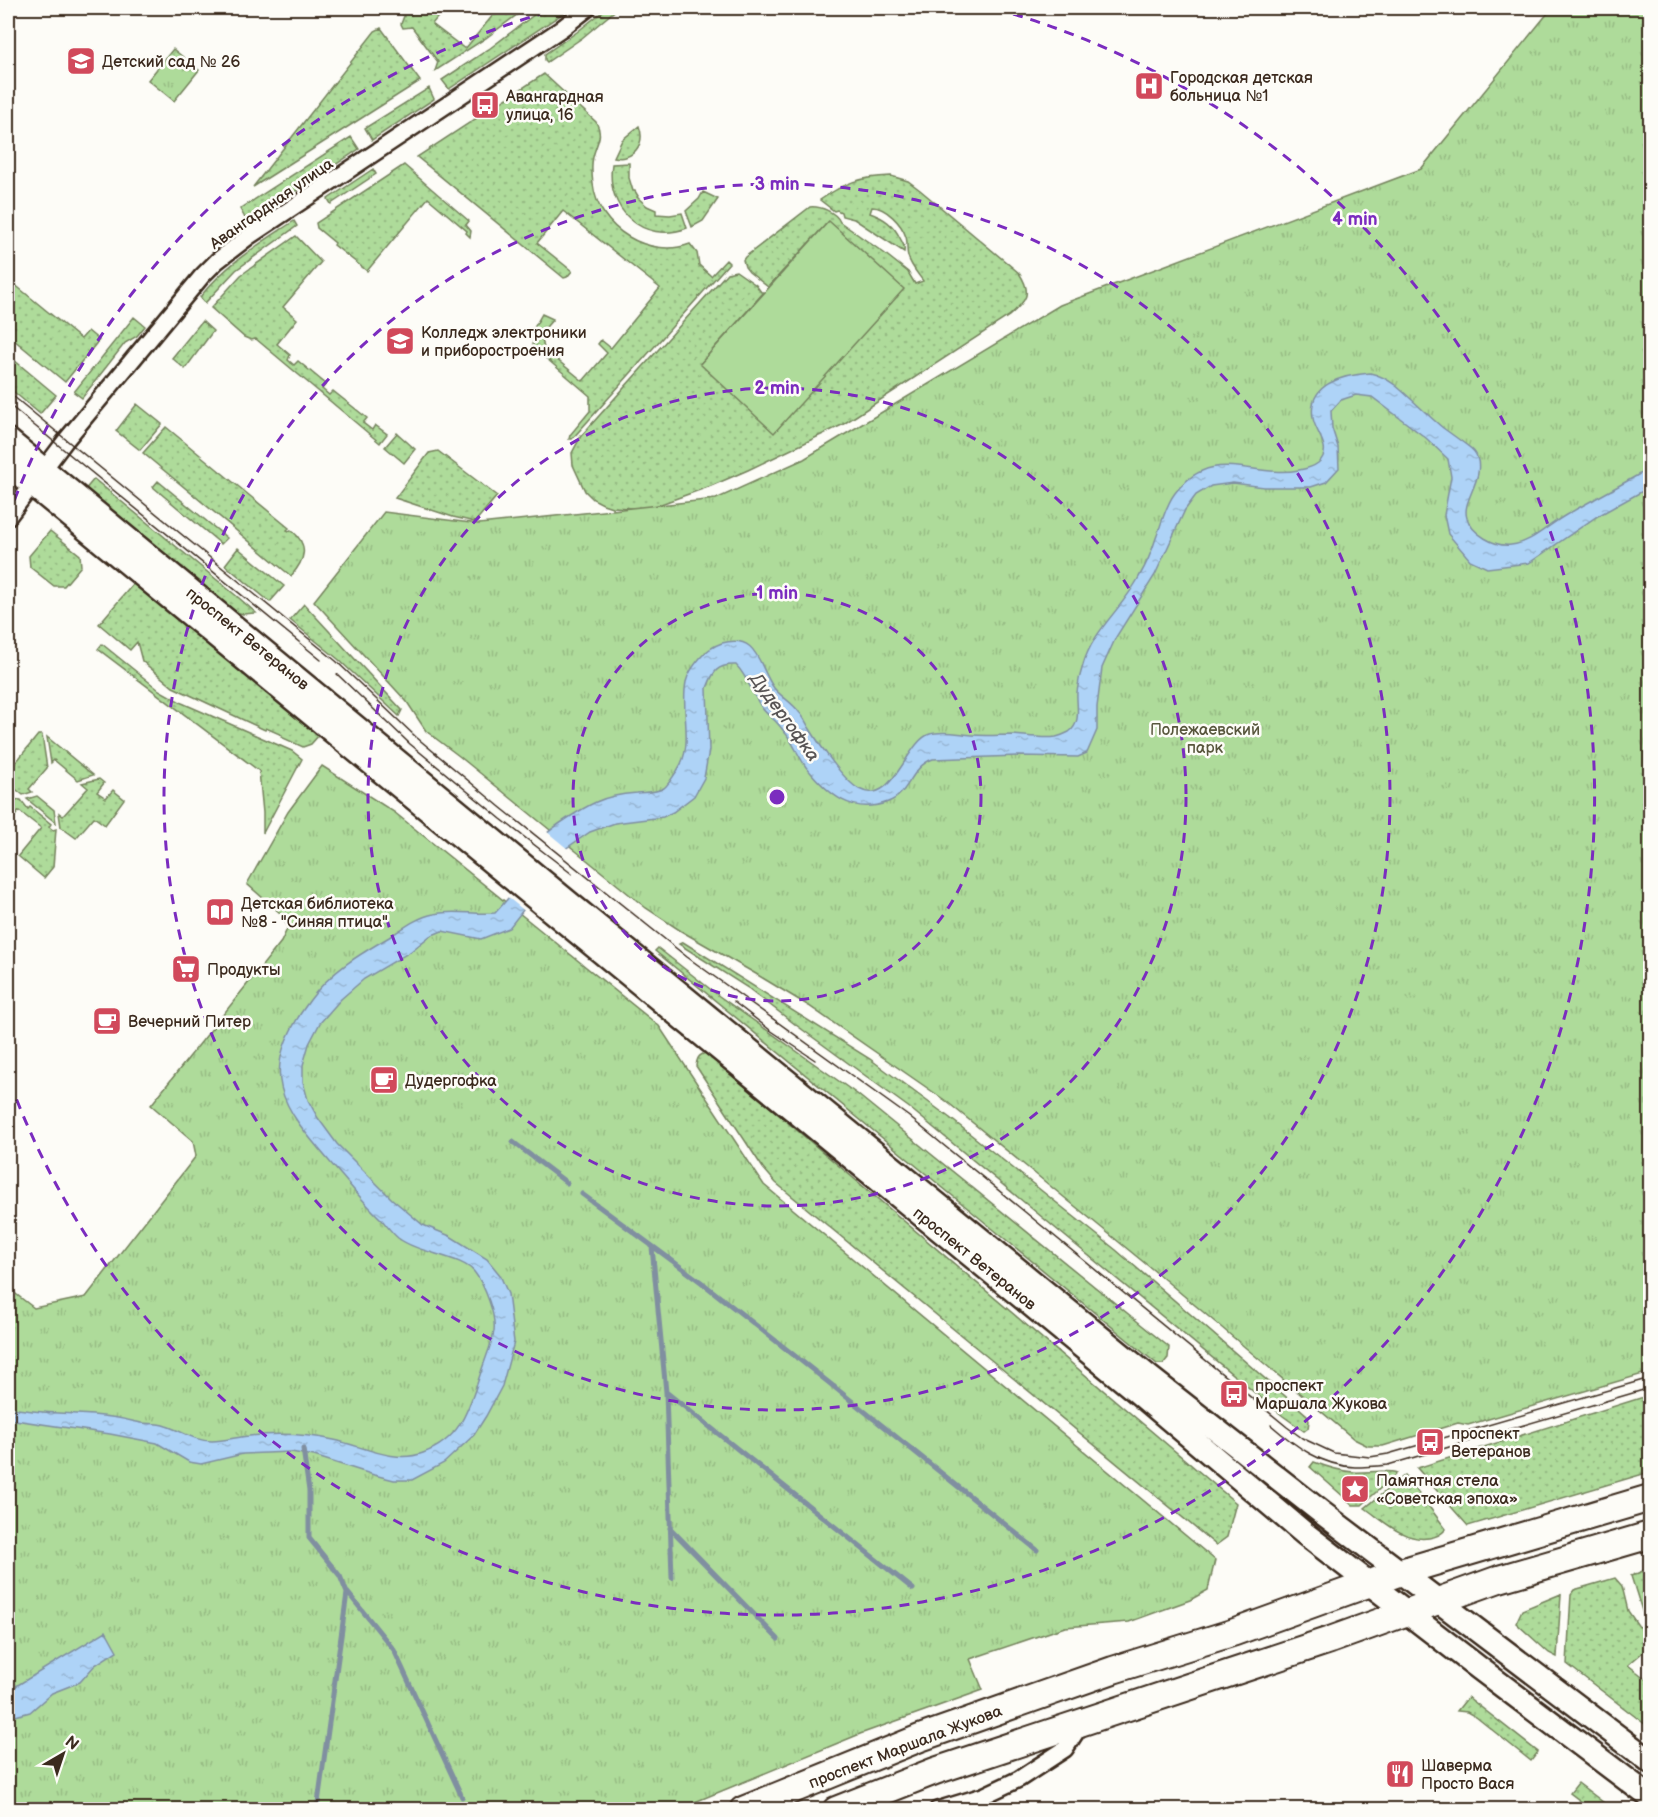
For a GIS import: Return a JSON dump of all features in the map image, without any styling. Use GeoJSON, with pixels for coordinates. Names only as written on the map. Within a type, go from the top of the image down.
{"type":"FeatureCollection","features":[{"type":"Feature","properties":{"kind":"main road","name":"проспект Ветеранов"},"geometry":{"type":"LineString","coordinates":[[8,440],[39,478],[483,842],[1304,1533],[1650,1797]]}},
{"type":"Feature","properties":{"kind":"main road","name":"проспект Ветеранов"},"geometry":{"type":"LineString","coordinates":[[8,465],[39,478]]}},
{"type":"Feature","properties":{"kind":"main road","name":"проспект Ветеранов"},"geometry":{"type":"LineString","coordinates":[[562,908],[1275,1476],[1650,1761]]}},
{"type":"Feature","properties":{"kind":"main road","name":"проспект Маршала Жукова"},"geometry":{"type":"LineString","coordinates":[[743,1809],[920,1738],[1113,1670],[1245,1628],[1401,1572],[1650,1498]]}},
{"type":"Feature","properties":{"kind":"main road","name":"проспект Маршала Жукова"},"geometry":{"type":"LineString","coordinates":[[836,1809],[935,1771],[1407,1613],[1499,1579],[1650,1535]]}},
{"type":"Feature","properties":{"kind":"street","name":"Авангардная улица"},"geometry":{"type":"LineString","coordinates":[[8,517],[66,440],[184,297],[202,276],[231,249],[561,29],[588,8]]}},
{"type":"Feature","properties":{"kind":"street"},"geometry":{"type":"LineString","coordinates":[[937,1809],[983,1796],[1019,1779],[1065,1749],[1084,1720]]}},
{"type":"Feature","properties":{"kind":"green space"},"geometry":{"type":"Polygon","coordinates":[[[398,8],[445,8],[432,24],[465,49],[499,8],[526,8],[486,38],[435,71],[438,62],[412,27],[403,28],[401,24],[404,16],[398,8]]]}},
{"type":"Feature","properties":{"kind":"green space"},"geometry":{"type":"Polygon","coordinates":[[[543,8],[571,8],[449,89],[442,80],[489,49],[543,8]]]}},
{"type":"Feature","properties":{"kind":"green space"},"geometry":{"type":"Polygon","coordinates":[[[607,8],[618,8],[582,38],[547,62],[545,60],[545,54],[607,8]]]}},
{"type":"Feature","properties":{"kind":"green space","name":"Полежаевский парк"},"geometry":{"type":"Polygon","coordinates":[[[1552,8],[1650,8],[1650,1372],[1468,1425],[1458,1423],[1383,1446],[1368,1446],[1354,1439],[1152,1269],[946,1101],[809,1006],[646,908],[426,731],[407,702],[314,601],[384,512],[479,524],[716,499],[804,459],[1060,305],[1421,169],[1552,8]]]}},
{"type":"Feature","properties":{"kind":"green space"},"geometry":{"type":"Polygon","coordinates":[[[381,28],[420,81],[253,187],[375,31],[381,28]]]}},
{"type":"Feature","properties":{"kind":"green space"},"geometry":{"type":"Polygon","coordinates":[[[173,49],[199,70],[174,101],[148,80],[173,49]]]}},
{"type":"Feature","properties":{"kind":"green space"},"geometry":{"type":"Polygon","coordinates":[[[544,74],[596,122],[599,136],[592,160],[593,184],[604,214],[615,227],[643,243],[658,247],[674,248],[690,244],[697,253],[699,265],[711,276],[726,260],[729,263],[572,439],[569,439],[570,435],[590,411],[590,396],[533,347],[534,328],[542,314],[553,319],[541,333],[544,349],[583,381],[607,353],[598,344],[601,340],[611,348],[660,288],[563,211],[537,243],[572,271],[564,278],[417,157],[544,74]]]}},
{"type":"Feature","properties":{"kind":"green space"},"geometry":{"type":"Polygon","coordinates":[[[429,88],[434,99],[372,140],[365,128],[429,88]]]}},
{"type":"Feature","properties":{"kind":"green space"},"geometry":{"type":"Polygon","coordinates":[[[639,126],[641,139],[636,150],[621,158],[614,157],[622,140],[639,126]]]}},
{"type":"Feature","properties":{"kind":"green space"},"geometry":{"type":"Polygon","coordinates":[[[351,137],[359,149],[242,227],[245,218],[240,209],[351,137]]]}},
{"type":"Feature","properties":{"kind":"green space"},"geometry":{"type":"Polygon","coordinates":[[[629,163],[629,178],[637,197],[656,210],[656,214],[682,213],[687,228],[671,232],[656,232],[642,227],[621,209],[611,180],[612,164],[629,163]]]}},
{"type":"Feature","properties":{"kind":"green space"},"geometry":{"type":"Polygon","coordinates":[[[404,165],[469,221],[466,225],[471,231],[470,237],[467,231],[428,198],[367,271],[334,245],[335,243],[317,228],[316,223],[404,165]]]}},
{"type":"Feature","properties":{"kind":"green space"},"geometry":{"type":"Polygon","coordinates":[[[373,169],[376,174],[331,204],[328,199],[373,169]]]}},
{"type":"Feature","properties":{"kind":"green space"},"geometry":{"type":"Polygon","coordinates":[[[891,176],[908,181],[920,190],[1019,273],[1026,286],[1026,297],[1020,306],[1009,316],[842,425],[748,470],[647,509],[612,507],[593,499],[585,491],[573,465],[572,453],[581,436],[727,273],[736,271],[756,285],[761,292],[764,292],[700,364],[829,221],[768,287],[745,267],[743,260],[745,257],[810,207],[823,209],[838,218],[840,222],[908,272],[915,284],[923,281],[909,259],[904,232],[888,213],[872,207],[870,213],[891,225],[904,245],[904,252],[854,219],[842,216],[841,212],[834,211],[820,200],[854,182],[891,176]]]}},
{"type":"Feature","properties":{"kind":"green space"},"geometry":{"type":"Polygon","coordinates":[[[703,192],[718,199],[703,221],[692,227],[686,211],[703,192]]]}},
{"type":"Feature","properties":{"kind":"green space"},"geometry":{"type":"Polygon","coordinates":[[[294,221],[297,226],[236,270],[205,303],[200,297],[221,274],[244,255],[294,221]]]}},
{"type":"Feature","properties":{"kind":"green space"},"geometry":{"type":"Polygon","coordinates":[[[829,221],[904,289],[774,433],[700,364],[829,221]]]}},
{"type":"Feature","properties":{"kind":"green space"},"geometry":{"type":"Polygon","coordinates":[[[296,236],[321,262],[283,307],[297,319],[277,344],[290,355],[288,360],[294,365],[298,361],[326,384],[322,389],[329,395],[333,391],[367,418],[363,423],[372,430],[375,425],[387,434],[380,443],[256,339],[251,340],[244,337],[211,308],[241,275],[296,236]]]}},
{"type":"Feature","properties":{"kind":"green space"},"geometry":{"type":"Polygon","coordinates":[[[8,279],[81,339],[88,331],[99,340],[65,382],[8,335],[8,279]]]}},
{"type":"Feature","properties":{"kind":"green space"},"geometry":{"type":"Polygon","coordinates":[[[134,317],[145,326],[137,336],[125,343],[82,398],[74,392],[134,317]]]}},
{"type":"Feature","properties":{"kind":"green space"},"geometry":{"type":"Polygon","coordinates":[[[202,321],[213,331],[185,369],[172,358],[202,321]]]}},
{"type":"Feature","properties":{"kind":"green space"},"geometry":{"type":"Polygon","coordinates":[[[8,355],[56,395],[40,414],[8,387],[8,355]]]}},
{"type":"Feature","properties":{"kind":"green space"},"geometry":{"type":"Polygon","coordinates":[[[137,404],[162,424],[140,450],[116,431],[137,404]]]}},
{"type":"Feature","properties":{"kind":"green space"},"geometry":{"type":"Polygon","coordinates":[[[166,427],[297,536],[301,541],[303,553],[300,564],[291,576],[143,453],[166,427]]]}},
{"type":"Feature","properties":{"kind":"green space"},"geometry":{"type":"Polygon","coordinates":[[[397,433],[415,449],[404,463],[385,447],[397,433]]]}},
{"type":"Feature","properties":{"kind":"green space"},"geometry":{"type":"Polygon","coordinates":[[[438,451],[497,496],[475,522],[395,498],[429,453],[438,451]]]}},
{"type":"Feature","properties":{"kind":"green space"},"geometry":{"type":"Polygon","coordinates":[[[94,479],[256,613],[243,614],[229,610],[84,491],[94,479]]]}},
{"type":"Feature","properties":{"kind":"green space"},"geometry":{"type":"Polygon","coordinates":[[[158,481],[227,538],[221,544],[153,487],[158,481]]]}},
{"type":"Feature","properties":{"kind":"green space"},"geometry":{"type":"Polygon","coordinates":[[[50,531],[80,555],[81,566],[64,586],[54,586],[30,567],[29,556],[50,531]]]}},
{"type":"Feature","properties":{"kind":"green space"},"geometry":{"type":"Polygon","coordinates":[[[238,548],[284,586],[270,602],[225,565],[238,548]]]}},
{"type":"Feature","properties":{"kind":"green space"},"geometry":{"type":"Polygon","coordinates":[[[134,583],[319,735],[311,744],[303,747],[281,737],[282,735],[266,728],[265,730],[173,687],[142,661],[137,642],[130,650],[99,624],[134,583]]]}},
{"type":"Feature","properties":{"kind":"green space"},"geometry":{"type":"Polygon","coordinates":[[[304,604],[402,710],[399,716],[338,659],[290,620],[304,604]]]}},
{"type":"Feature","properties":{"kind":"green space"},"geometry":{"type":"Polygon","coordinates":[[[102,644],[159,690],[182,703],[292,751],[302,759],[263,833],[259,771],[98,649],[102,644]]]}},
{"type":"Feature","properties":{"kind":"green space"},"geometry":{"type":"Polygon","coordinates":[[[38,735],[42,735],[47,768],[29,789],[32,792],[23,795],[8,783],[8,772],[38,735]]]}},
{"type":"Feature","properties":{"kind":"green space"},"geometry":{"type":"Polygon","coordinates":[[[47,737],[93,775],[78,780],[54,760],[51,763],[47,737]]]}},
{"type":"Feature","properties":{"kind":"green space"},"geometry":{"type":"Polygon","coordinates":[[[322,766],[394,812],[659,1026],[764,1185],[1215,1560],[1208,1590],[1190,1600],[1129,1622],[1065,1627],[970,1659],[983,1690],[860,1734],[678,1809],[8,1809],[8,1288],[34,1308],[86,1297],[196,1156],[193,1141],[151,1105],[281,942],[288,927],[280,913],[247,884],[288,812],[322,766]]]}},
{"type":"Feature","properties":{"kind":"green space"},"geometry":{"type":"Polygon","coordinates":[[[99,779],[104,783],[97,792],[106,798],[113,790],[124,799],[105,825],[94,817],[76,838],[61,827],[59,813],[63,816],[88,788],[82,783],[99,779]]]}},
{"type":"Feature","properties":{"kind":"green space"},"geometry":{"type":"Polygon","coordinates":[[[37,796],[54,810],[56,823],[27,799],[37,796]]]}},
{"type":"Feature","properties":{"kind":"green space"},"geometry":{"type":"Polygon","coordinates":[[[8,799],[21,800],[28,809],[30,807],[51,824],[49,827],[56,829],[53,867],[44,878],[18,856],[41,828],[19,811],[8,825],[8,799]]]}},
{"type":"Feature","properties":{"kind":"green space"},"geometry":{"type":"Polygon","coordinates":[[[683,942],[870,1059],[950,1118],[1116,1250],[1307,1415],[1308,1428],[1304,1431],[1283,1416],[911,1109],[748,988],[679,944],[683,942]]]}},
{"type":"Feature","properties":{"kind":"green space"},"geometry":{"type":"Polygon","coordinates":[[[658,948],[719,996],[857,1094],[1169,1347],[1168,1358],[1163,1364],[1157,1364],[655,951],[658,948]]]}},
{"type":"Feature","properties":{"kind":"green space"},"geometry":{"type":"Polygon","coordinates":[[[706,1053],[1236,1503],[1227,1537],[1216,1545],[776,1183],[763,1168],[696,1066],[698,1058],[706,1053]]]}},
{"type":"Feature","properties":{"kind":"green space"},"geometry":{"type":"Polygon","coordinates":[[[1650,1395],[1650,1472],[1468,1526],[1417,1468],[1650,1395]]]}},
{"type":"Feature","properties":{"kind":"green space"},"geometry":{"type":"Polygon","coordinates":[[[1314,1462],[1348,1471],[1397,1473],[1362,1505],[1353,1505],[1310,1467],[1314,1462]]]}},
{"type":"Feature","properties":{"kind":"green space"},"geometry":{"type":"Polygon","coordinates":[[[1405,1475],[1446,1529],[1440,1534],[1429,1538],[1411,1537],[1365,1508],[1405,1475]]]}},
{"type":"Feature","properties":{"kind":"green space"},"geometry":{"type":"Polygon","coordinates":[[[1650,1568],[1650,1618],[1644,1617],[1631,1576],[1650,1568]]]}},
{"type":"Feature","properties":{"kind":"green space"},"geometry":{"type":"Polygon","coordinates":[[[1615,1578],[1622,1586],[1628,1611],[1639,1627],[1650,1624],[1650,1646],[1628,1665],[1650,1682],[1650,1728],[1567,1664],[1571,1594],[1574,1590],[1615,1578]]]}},
{"type":"Feature","properties":{"kind":"green space"},"geometry":{"type":"Polygon","coordinates":[[[1561,1594],[1557,1657],[1549,1653],[1516,1623],[1522,1610],[1561,1594]]]}},
{"type":"Feature","properties":{"kind":"green space"},"geometry":{"type":"Polygon","coordinates":[[[1468,1697],[1538,1752],[1531,1761],[1476,1717],[1467,1712],[1457,1711],[1468,1697]]]}},
{"type":"Feature","properties":{"kind":"green space"},"geometry":{"type":"Polygon","coordinates":[[[1578,1783],[1612,1809],[1591,1809],[1570,1793],[1578,1783]]]}},
{"type":"Feature","properties":{"kind":"water"},"geometry":{"type":"Polygon","coordinates":[[[1370,373],[1395,385],[1475,453],[1479,465],[1476,481],[1467,504],[1467,518],[1479,534],[1491,542],[1511,545],[1526,541],[1566,515],[1650,468],[1650,487],[1596,517],[1529,563],[1487,568],[1470,560],[1448,534],[1444,515],[1451,477],[1448,459],[1426,438],[1372,397],[1356,395],[1341,400],[1331,411],[1332,428],[1338,447],[1339,468],[1326,482],[1311,487],[1264,487],[1233,483],[1211,486],[1196,495],[1185,510],[1155,575],[1116,637],[1102,668],[1097,707],[1097,730],[1087,753],[1078,757],[1018,756],[933,759],[919,768],[895,798],[875,806],[852,804],[832,794],[823,786],[806,767],[787,735],[762,708],[736,665],[720,668],[714,673],[707,688],[709,750],[704,778],[694,796],[663,817],[615,823],[590,832],[555,856],[531,900],[509,928],[481,939],[442,931],[430,936],[410,952],[364,979],[341,999],[320,1023],[309,1044],[303,1065],[303,1082],[308,1100],[337,1144],[392,1199],[423,1225],[450,1236],[487,1259],[500,1275],[508,1294],[514,1342],[502,1386],[474,1435],[444,1463],[412,1480],[394,1480],[314,1456],[291,1452],[243,1454],[201,1464],[189,1462],[157,1443],[8,1419],[8,1407],[98,1415],[163,1425],[206,1441],[260,1435],[302,1435],[334,1440],[378,1453],[401,1456],[423,1453],[447,1439],[468,1409],[490,1346],[494,1331],[492,1309],[482,1285],[469,1267],[417,1248],[396,1236],[321,1152],[291,1112],[283,1093],[279,1073],[282,1052],[292,1028],[318,990],[327,980],[357,957],[422,917],[449,912],[495,913],[517,886],[543,837],[576,813],[611,797],[654,792],[664,788],[677,771],[685,750],[685,693],[688,675],[705,653],[722,643],[734,641],[750,647],[774,688],[801,714],[819,744],[839,770],[859,789],[871,792],[881,789],[890,782],[921,739],[930,734],[946,732],[1046,738],[1058,737],[1069,732],[1076,724],[1078,685],[1087,653],[1100,630],[1125,599],[1142,572],[1166,509],[1175,493],[1189,478],[1204,470],[1234,467],[1282,472],[1309,468],[1318,463],[1322,458],[1324,447],[1313,418],[1316,396],[1330,383],[1339,379],[1370,373]]]}},
{"type":"Feature","properties":{"kind":"water"},"geometry":{"type":"Polygon","coordinates":[[[106,1631],[117,1651],[95,1665],[80,1682],[52,1693],[30,1712],[8,1718],[8,1691],[106,1631]]]}},
{"type":"Feature","properties":{"kind":"pier"},"geometry":{"type":"Polygon","coordinates":[[[546,831],[569,850],[557,859],[548,871],[542,887],[526,912],[506,896],[512,889],[527,855],[546,831]]]}},
{"type":"Feature","properties":{"kind":"waterway"},"geometry":{"type":"LineString","coordinates":[[513,1142],[567,1183]]}},
{"type":"Feature","properties":{"kind":"waterway"},"geometry":{"type":"LineString","coordinates":[[582,1194],[701,1282],[1037,1550]]}},
{"type":"Feature","properties":{"kind":"waterway"},"geometry":{"type":"LineString","coordinates":[[652,1247],[666,1392],[672,1578]]}},
{"type":"Feature","properties":{"kind":"waterway"},"geometry":{"type":"LineString","coordinates":[[666,1392],[913,1589]]}},
{"type":"Feature","properties":{"kind":"waterway"},"geometry":{"type":"LineString","coordinates":[[303,1449],[309,1491],[309,1538],[340,1576],[347,1593],[317,1810]]}},
{"type":"Feature","properties":{"kind":"waterway"},"geometry":{"type":"LineString","coordinates":[[670,1528],[778,1639]]}},
{"type":"Feature","properties":{"kind":"waterway"},"geometry":{"type":"LineString","coordinates":[[348,1593],[394,1650],[462,1797]]}},
{"type":"Feature","properties":{"kind":"tram line"},"geometry":{"type":"LineString","coordinates":[[8,392],[336,661],[416,737],[500,807],[687,957],[908,1116],[1302,1438],[1334,1453],[1370,1457],[1388,1454],[1650,1378]]}},
{"type":"Feature","properties":{"kind":"tram line"},"geometry":{"type":"LineString","coordinates":[[8,404],[321,660]]}},
{"type":"Feature","properties":{"kind":"tram line"},"geometry":{"type":"LineString","coordinates":[[337,674],[410,744],[572,874]]}},
{"type":"Feature","properties":{"kind":"tram line"},"geometry":{"type":"LineString","coordinates":[[734,1002],[770,1030],[815,1060]]}},
{"type":"Feature","properties":{"kind":"tram line"},"geometry":{"type":"LineString","coordinates":[[1271,1425],[1310,1454],[1331,1463],[1355,1467],[1388,1465],[1650,1388]]}},
{"type":"Feature","properties":{"kind":"place","name":"Детский сад № 26"},"geometry":{"type":"Point","coordinates":[81,61]}},
{"type":"Feature","properties":{"kind":"place","name":"Городская детская больница №1"},"geometry":{"type":"Point","coordinates":[1149,86]}},
{"type":"Feature","properties":{"kind":"place","name":"Авангардная улица, 16"},"geometry":{"type":"Point","coordinates":[485,105]}},
{"type":"Feature","properties":{"kind":"place","name":"Колледж электроники и приборостроения"},"geometry":{"type":"Point","coordinates":[400,341]}},
{"type":"Feature","properties":{"kind":"place","name":"Детская библиотека №8 - \"Синяя птица\""},"geometry":{"type":"Point","coordinates":[220,912]}},
{"type":"Feature","properties":{"kind":"place","name":"Продукты"},"geometry":{"type":"Point","coordinates":[186,969]}},
{"type":"Feature","properties":{"kind":"place","name":"Вечерний Питер"},"geometry":{"type":"Point","coordinates":[107,1021]}},
{"type":"Feature","properties":{"kind":"place","name":"Дудергофка"},"geometry":{"type":"Point","coordinates":[384,1080]}},
{"type":"Feature","properties":{"kind":"place","name":"проспект Маршала Жукова"},"geometry":{"type":"Point","coordinates":[1234,1394]}},
{"type":"Feature","properties":{"kind":"place","name":"проспект Ветеранов"},"geometry":{"type":"Point","coordinates":[1430,1442]}},
{"type":"Feature","properties":{"kind":"place","name":"Памятная стела «Советская эпоха»"},"geometry":{"type":"Point","coordinates":[1355,1489]}},
{"type":"Feature","properties":{"kind":"place","name":"Шаверма Просто Вася"},"geometry":{"type":"Point","coordinates":[1400,1774]}}]}
